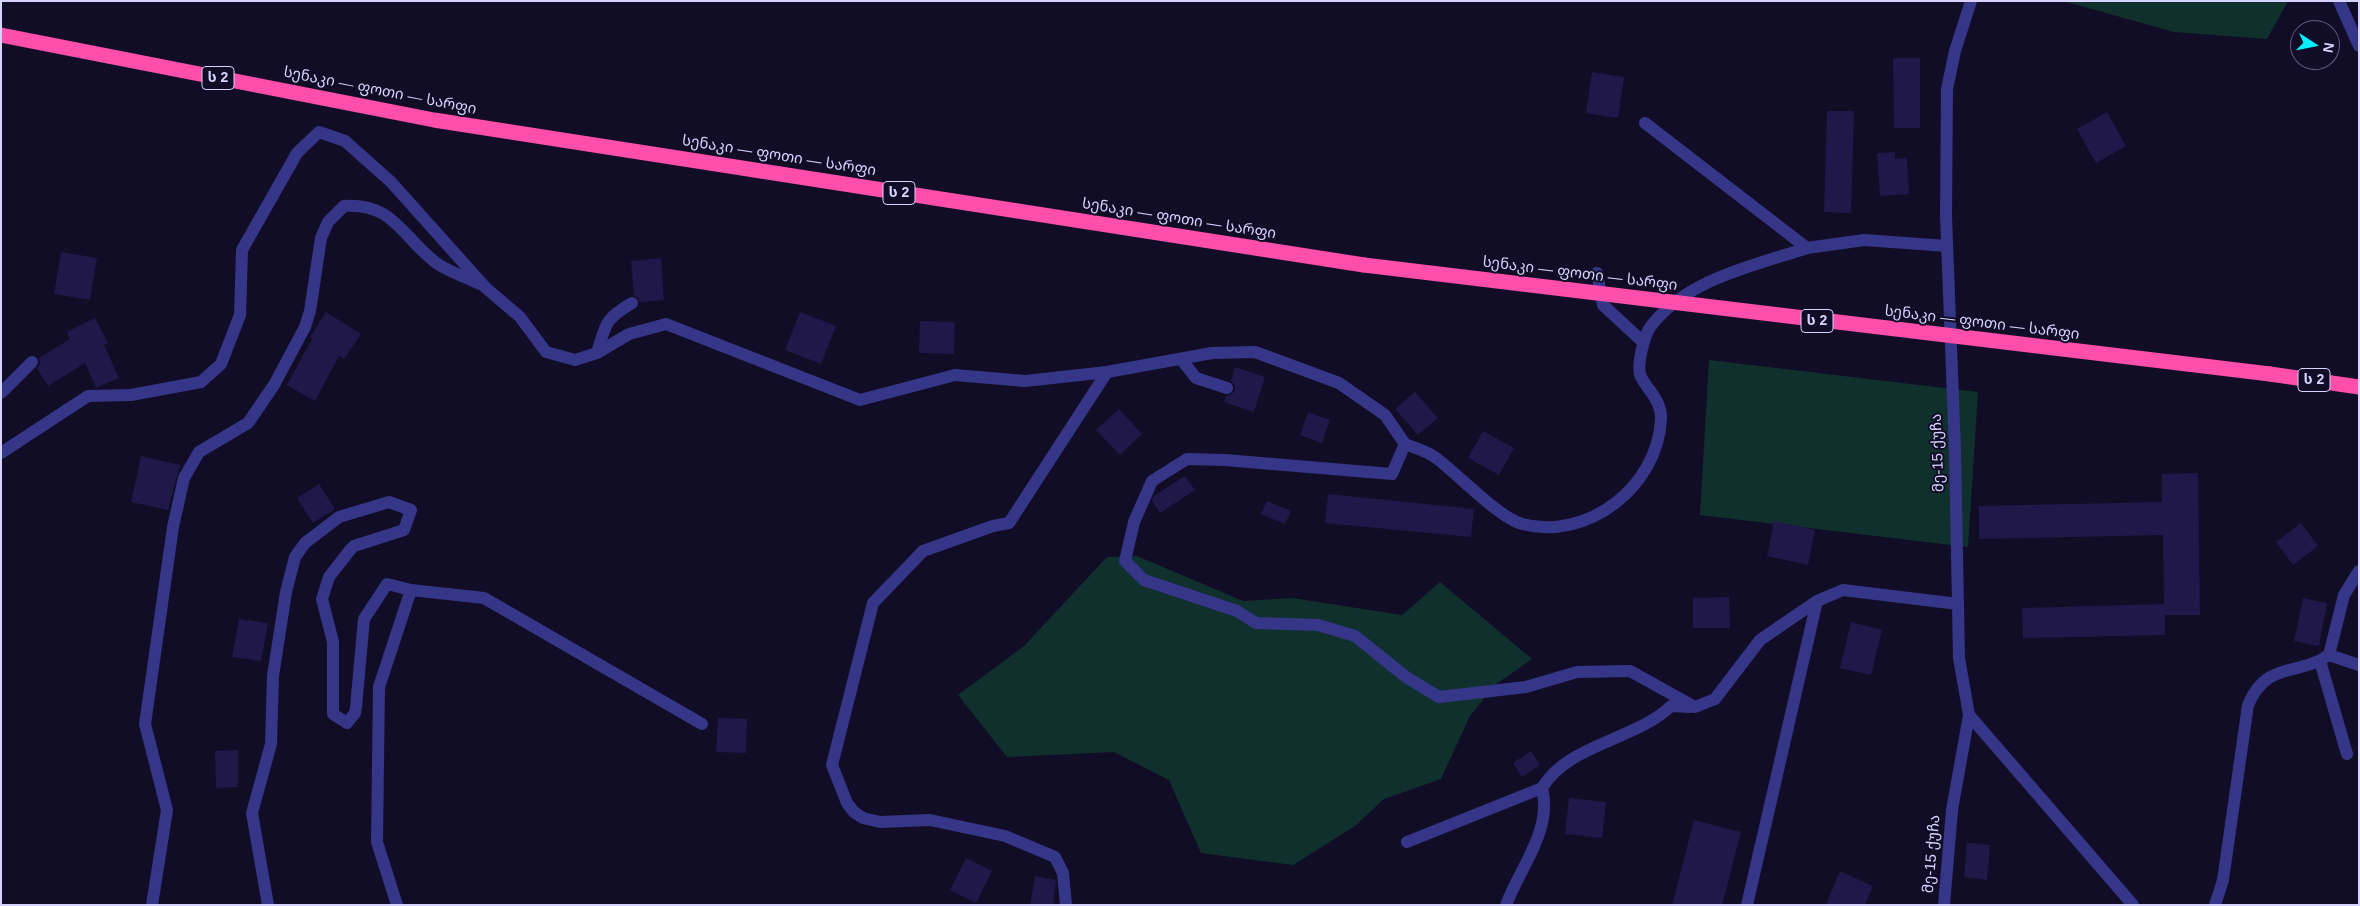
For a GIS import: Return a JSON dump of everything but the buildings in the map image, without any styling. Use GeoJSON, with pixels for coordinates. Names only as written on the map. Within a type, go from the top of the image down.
{"type":"FeatureCollection","features":[{"type":"Feature","properties":{"kind":"highway","name":"სენაკი — ფოთი — სარფი"},"geometry":{"type":"LineString","coordinates":[[1,35],[434,120],[1364,265],[2270,374],[2359,387]]}},
{"type":"Feature","properties":{"kind":"street","name":"მე-15 ქუჩა"},"geometry":{"type":"LineString","coordinates":[[1944,905],[1952,810],[1969,715],[1959,658],[1947,246],[1947,89],[1955,51],[1971,1]]}},
{"type":"Feature","properties":{"kind":"street"},"geometry":{"type":"LineString","coordinates":[[2339,1],[2359,46]]}},
{"type":"Feature","properties":{"kind":"street"},"geometry":{"type":"LineString","coordinates":[[1645,122],[1807,248]]}},
{"type":"Feature","properties":{"kind":"street"},"geometry":{"type":"LineString","coordinates":[[1,453],[88,396],[131,395],[201,382],[221,364],[240,315],[242,250],[297,153],[320,132],[345,141],[391,182],[486,288],[520,317],[546,352],[575,360],[597,353],[629,334],[666,324],[860,400],[955,375],[1025,381],[1107,372],[1212,353],[1255,352],[1339,383],[1385,415],[1405,444],[1434,456],[1507,516],[1522,524],[1551,527],[1569,525],[1596,516],[1620,500],[1636,483],[1656,448],[1661,420],[1659,404],[1640,374],[1643,342],[1650,327],[1672,304],[1712,281],[1807,248],[1864,240],[1947,246]]}},
{"type":"Feature","properties":{"kind":"street"},"geometry":{"type":"LineString","coordinates":[[152,905],[166,810],[145,724],[173,527],[184,478],[193,461],[199,452],[248,424],[274,385],[305,327],[310,311],[321,238],[328,222],[344,206],[362,205],[386,214],[436,262],[486,288]]}},
{"type":"Feature","properties":{"kind":"street"},"geometry":{"type":"LineString","coordinates":[[1597,273],[1603,305],[1643,342]]}},
{"type":"Feature","properties":{"kind":"street"},"geometry":{"type":"LineString","coordinates":[[597,353],[606,322],[614,314],[632,303]]}},
{"type":"Feature","properties":{"kind":"street"},"geometry":{"type":"LineString","coordinates":[[1181,359],[1196,378],[1227,388]]}},
{"type":"Feature","properties":{"kind":"street"},"geometry":{"type":"LineString","coordinates":[[1,393],[32,362]]}},
{"type":"Feature","properties":{"kind":"street"},"geometry":{"type":"LineString","coordinates":[[1066,905],[1063,872],[1055,857],[1004,836],[930,820],[880,822],[863,818],[846,803],[832,765],[873,603],[923,552],[993,526],[1009,523],[1107,372]]}},
{"type":"Feature","properties":{"kind":"street"},"geometry":{"type":"LineString","coordinates":[[1405,444],[1392,474],[1225,460],[1187,459],[1152,481],[1134,522],[1125,561],[1144,580],[1237,611],[1256,623],[1318,625],[1355,636],[1406,677],[1439,696],[1526,687],[1577,672],[1630,671],[1695,707]]}},
{"type":"Feature","properties":{"kind":"street"},"geometry":{"type":"LineString","coordinates":[[268,905],[252,813],[271,744],[273,676],[286,592],[295,557],[305,543],[340,517],[389,502],[411,510],[404,530],[354,546],[329,577],[324,587],[322,599],[333,642],[333,714],[347,723],[355,713],[356,707],[364,619],[387,584],[412,590],[484,598],[702,724]]}},
{"type":"Feature","properties":{"kind":"street"},"geometry":{"type":"LineString","coordinates":[[2347,754],[2325,658],[2344,595],[2359,571]]}},
{"type":"Feature","properties":{"kind":"street"},"geometry":{"type":"LineString","coordinates":[[397,905],[377,842],[379,687],[412,590]]}},
{"type":"Feature","properties":{"kind":"street"},"geometry":{"type":"LineString","coordinates":[[1408,842],[1542,788],[1550,774],[1585,752],[1660,716],[1671,706],[1695,707],[1715,699],[1760,640],[1817,601],[1843,590],[1958,604]]}},
{"type":"Feature","properties":{"kind":"street"},"geometry":{"type":"LineString","coordinates":[[1747,905],[1817,601]]}},
{"type":"Feature","properties":{"kind":"street"},"geometry":{"type":"LineString","coordinates":[[2215,905],[2223,880],[2248,706],[2254,692],[2263,681],[2282,671],[2325,658],[2359,665]]}},
{"type":"Feature","properties":{"kind":"street"},"geometry":{"type":"LineString","coordinates":[[1969,715],[2133,905]]}},
{"type":"Feature","properties":{"kind":"street"},"geometry":{"type":"LineString","coordinates":[[1506,905],[1542,829],[1545,799],[1542,788]]}},
{"type":"Feature","properties":{"kind":"green space"},"geometry":{"type":"Polygon","coordinates":[[[2063,1],[2288,1],[2267,39],[2174,32],[2063,1]]]}},
{"type":"Feature","properties":{"kind":"green space"},"geometry":{"type":"Polygon","coordinates":[[[1709,360],[1978,392],[1968,547],[1700,515],[1709,360]]]}},
{"type":"Feature","properties":{"kind":"green space"},"geometry":{"type":"Polygon","coordinates":[[[1137,556],[1243,601],[1292,598],[1402,615],[1440,582],[1532,659],[1495,685],[1470,716],[1441,779],[1384,799],[1355,826],[1293,865],[1201,853],[1169,780],[1114,752],[1007,757],[958,695],[1024,646],[1107,557],[1137,556]]]}}]}
